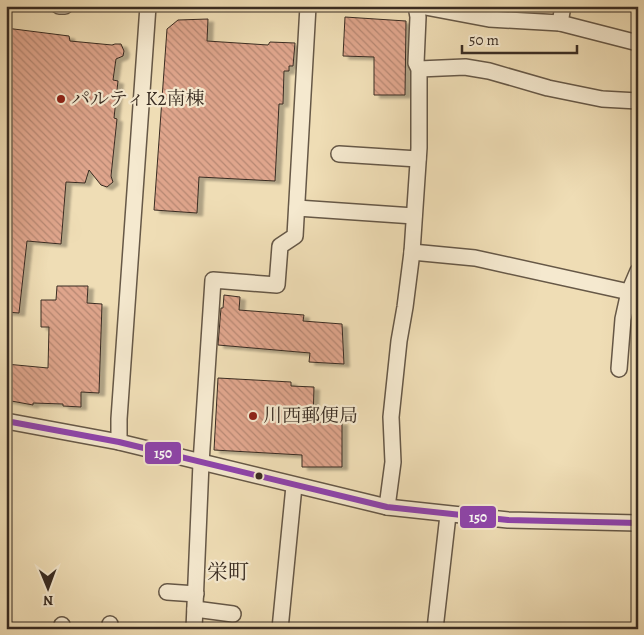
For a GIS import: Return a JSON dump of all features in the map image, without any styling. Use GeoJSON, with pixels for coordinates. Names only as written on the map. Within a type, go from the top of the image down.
{"type":"FeatureCollection","features":[{"type":"Feature","properties":{"kind":"street"},"geometry":{"type":"LineString","coordinates":[[59,6],[65,6]]}},
{"type":"Feature","properties":{"kind":"street"},"geometry":{"type":"LineString","coordinates":[[119,442],[119,419],[148,6]]}},
{"type":"Feature","properties":{"kind":"street"},"geometry":{"type":"LineString","coordinates":[[194,629],[201,463],[213,280],[277,285],[280,246],[295,236],[308,6]]}},
{"type":"Feature","properties":{"kind":"street"},"geometry":{"type":"LineString","coordinates":[[387,507],[393,462],[391,417],[399,340],[406,307],[412,252],[418,159],[418,69],[416,63],[418,6],[489,19],[560,24],[638,43]]}},
{"type":"Feature","properties":{"kind":"street"},"geometry":{"type":"LineString","coordinates":[[560,24],[563,6]]}},
{"type":"Feature","properties":{"kind":"street"},"geometry":{"type":"LineString","coordinates":[[418,69],[465,68],[489,71],[548,88],[602,99],[638,101]]}},
{"type":"Feature","properties":{"kind":"street"},"geometry":{"type":"LineString","coordinates":[[339,154],[418,159]]}},
{"type":"Feature","properties":{"kind":"street"},"geometry":{"type":"LineString","coordinates":[[297,208],[414,216]]}},
{"type":"Feature","properties":{"kind":"street"},"geometry":{"type":"LineString","coordinates":[[412,252],[475,258],[629,292]]}},
{"type":"Feature","properties":{"kind":"street"},"geometry":{"type":"LineString","coordinates":[[618,369],[623,319],[629,292],[638,271]]}},
{"type":"Feature","properties":{"kind":"street"},"geometry":{"type":"LineString","coordinates":[[6,421],[119,442],[294,486],[387,507],[508,520],[638,523]]}},
{"type":"Feature","properties":{"kind":"street"},"geometry":{"type":"LineString","coordinates":[[280,629],[294,486]]}},
{"type":"Feature","properties":{"kind":"street"},"geometry":{"type":"LineString","coordinates":[[435,629],[448,514]]}},
{"type":"Feature","properties":{"kind":"street"},"geometry":{"type":"LineString","coordinates":[[167,592],[196,594]]}},
{"type":"Feature","properties":{"kind":"street"},"geometry":{"type":"LineString","coordinates":[[195,609],[233,614]]}},
{"type":"Feature","properties":{"kind":"building"},"geometry":{"type":"Polygon","coordinates":[[[345,17],[406,21],[405,95],[374,95],[374,57],[343,56],[345,17]]]}},
{"type":"Feature","properties":{"kind":"building"},"geometry":{"type":"Polygon","coordinates":[[[208,19],[207,41],[268,45],[270,42],[295,43],[293,66],[289,66],[289,71],[284,71],[283,104],[279,104],[275,181],[199,177],[197,213],[154,210],[167,29],[178,20],[208,19]]]}},
{"type":"Feature","properties":{"kind":"building","name":"パルティK2南棟"},"geometry":{"type":"Polygon","coordinates":[[[6,28],[69,36],[70,41],[112,45],[121,44],[124,51],[123,56],[116,59],[113,80],[118,81],[114,118],[117,119],[111,176],[113,182],[107,187],[101,185],[89,170],[85,183],[66,182],[61,244],[27,241],[19,313],[6,312],[6,28]]]}},
{"type":"Feature","properties":{"kind":"building"},"geometry":{"type":"Polygon","coordinates":[[[57,286],[88,286],[87,303],[102,304],[99,393],[81,392],[81,407],[63,406],[63,404],[33,403],[33,405],[6,400],[6,364],[48,368],[49,327],[41,327],[41,300],[56,300],[57,286]]]}},
{"type":"Feature","properties":{"kind":"building"},"geometry":{"type":"Polygon","coordinates":[[[224,295],[240,297],[239,310],[304,315],[303,321],[342,324],[344,364],[309,362],[310,353],[218,345],[224,295]]]}},
{"type":"Feature","properties":{"kind":"building"},"geometry":{"type":"Polygon","coordinates":[[[218,378],[291,382],[291,386],[314,387],[313,422],[342,422],[342,467],[302,467],[302,455],[214,450],[218,378]]]}},
{"type":"Feature","properties":{"kind":"transit line","name":"150"},"geometry":{"type":"LineString","coordinates":[[6,421],[119,442],[387,507],[508,520],[638,523]]}},
{"type":"Feature","properties":{"kind":"place","name":"パルティK2南棟"},"geometry":{"type":"Point","coordinates":[61,99]}},
{"type":"Feature","properties":{"kind":"place","name":"川西郵便局"},"geometry":{"type":"Point","coordinates":[253,416]}},
{"type":"Feature","properties":{"kind":"district","name":"栄町"},"geometry":{"type":"Point","coordinates":[228,572]}}]}
